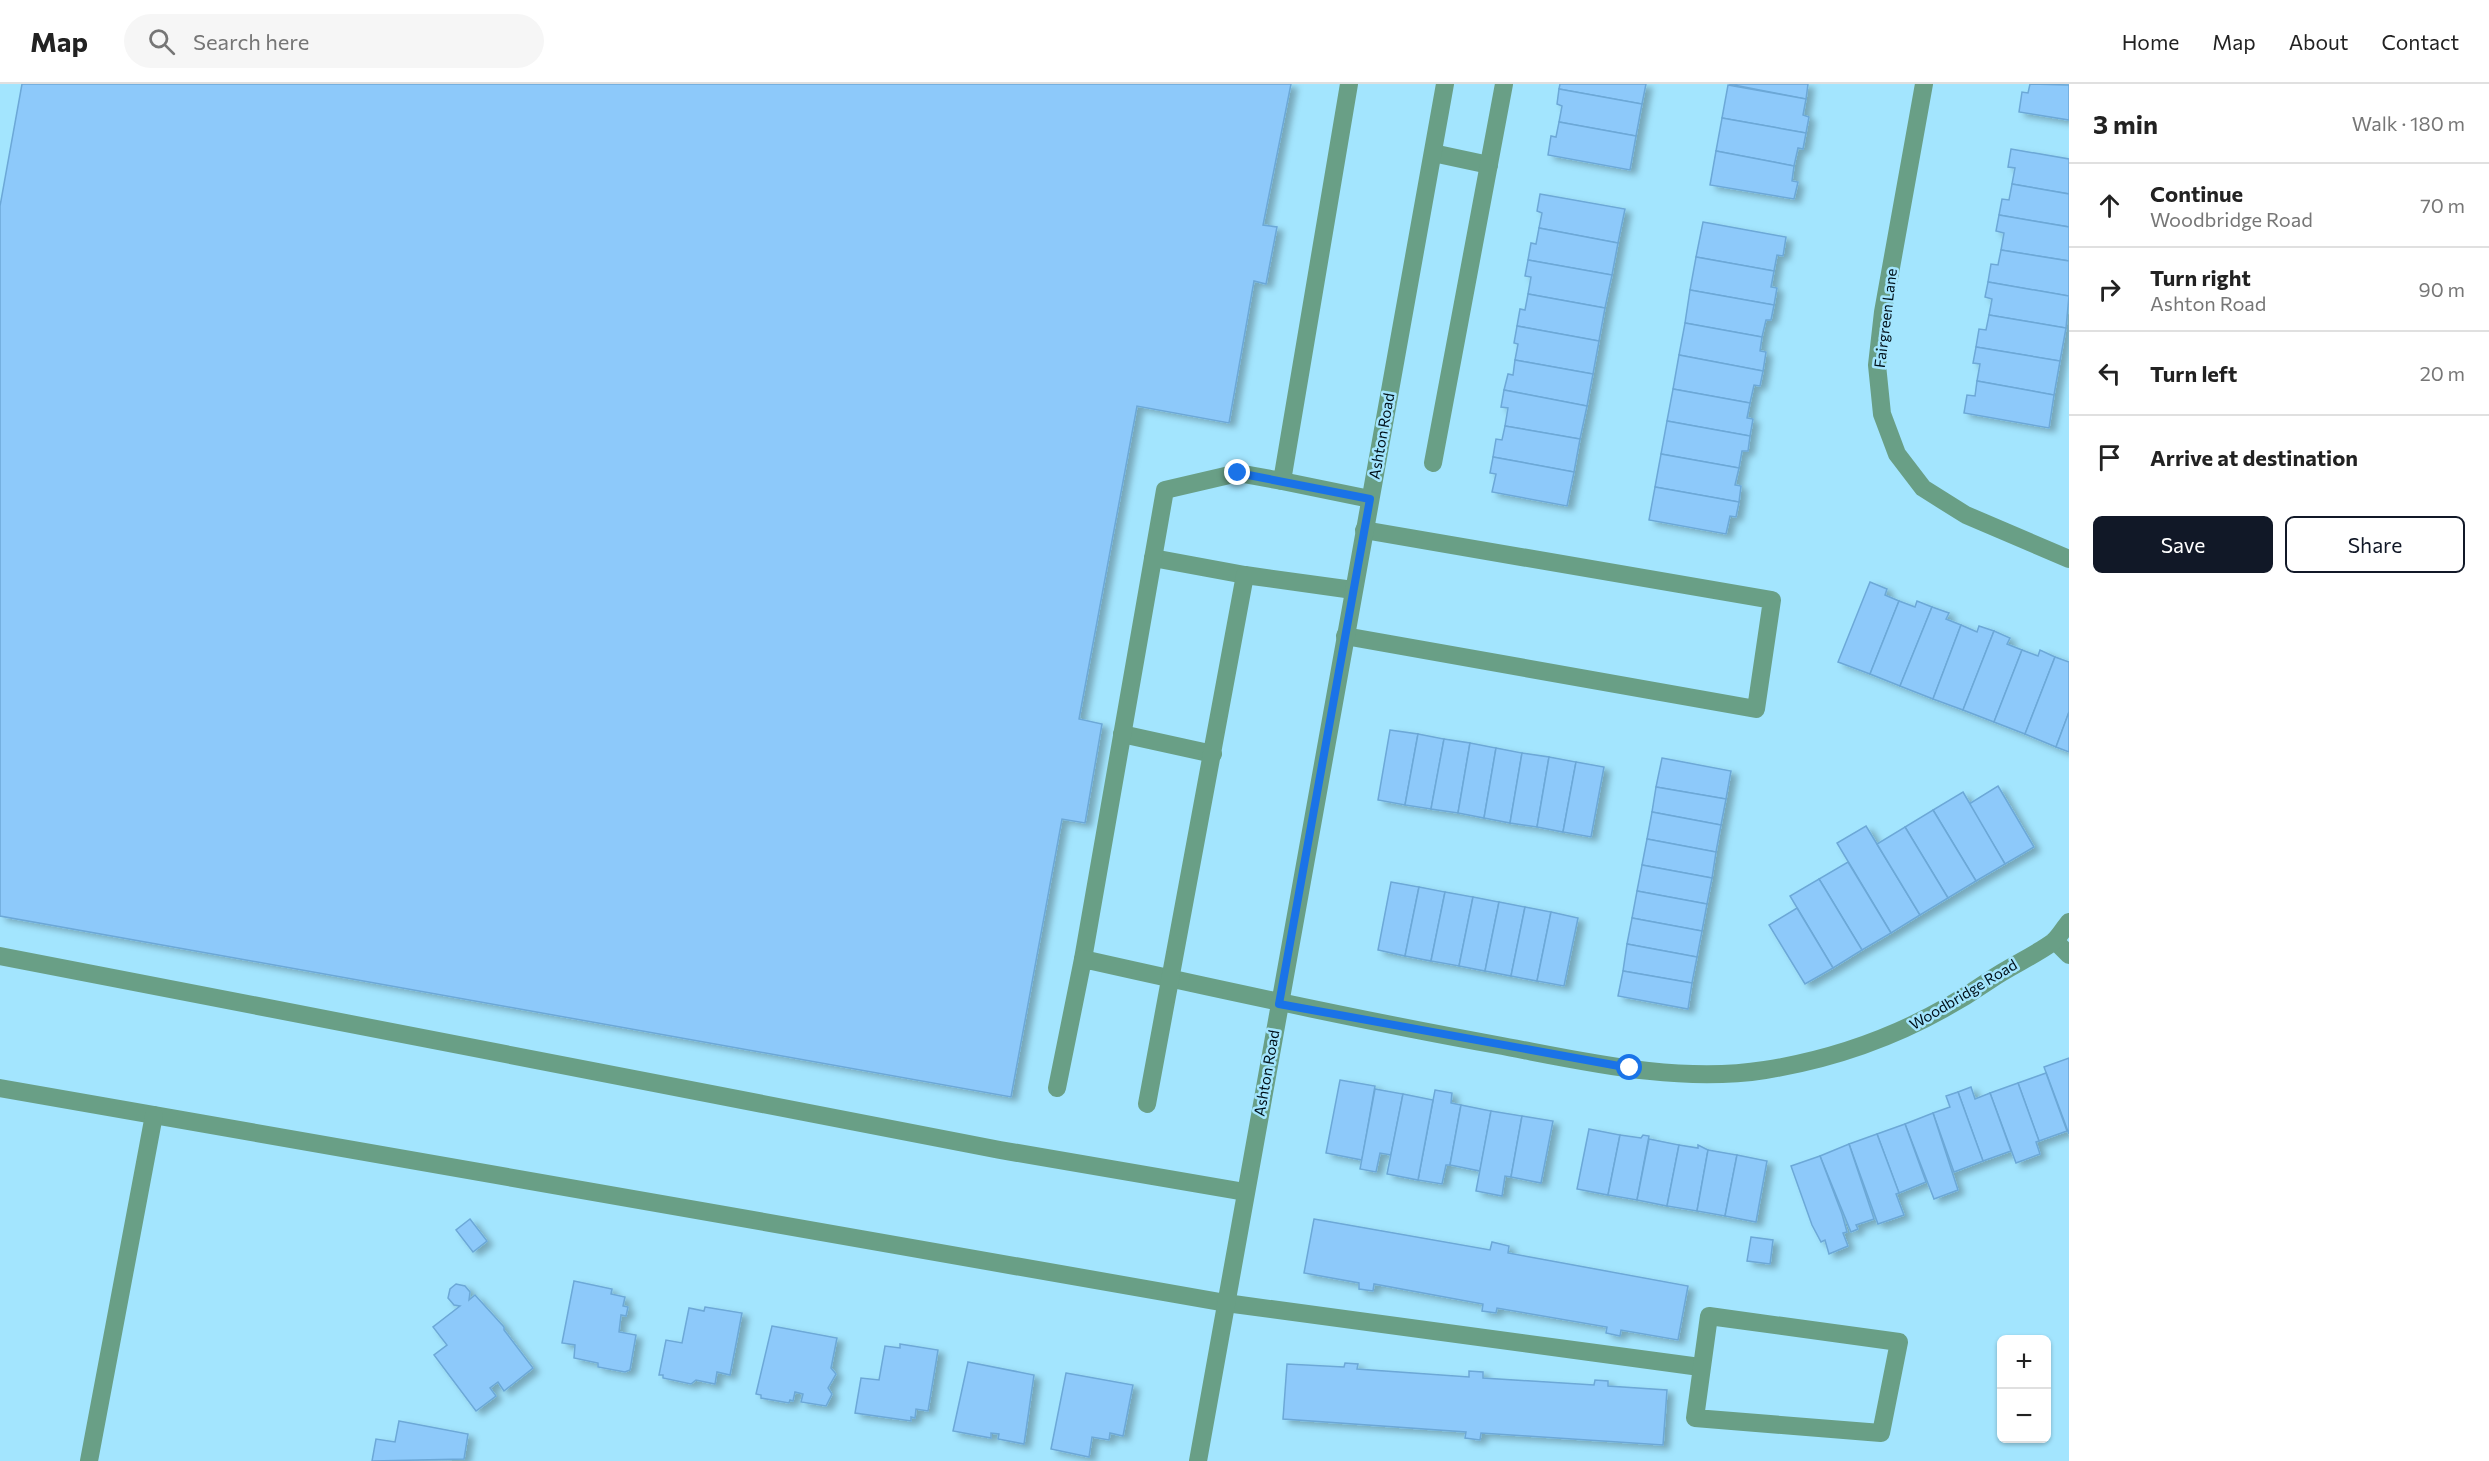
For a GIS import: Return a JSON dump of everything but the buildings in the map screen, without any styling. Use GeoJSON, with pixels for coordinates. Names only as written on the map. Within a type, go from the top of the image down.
{"type":"FeatureCollection","features":[{"type":"Feature","properties":{"kind":"street"},"geometry":{"type":"LineString","coordinates":[[1282,481],[1349,84]]}},
{"type":"Feature","properties":{"kind":"street","name":"Ashton Road"},"geometry":{"type":"LineString","coordinates":[[1198,1461],[1445,84]]}},
{"type":"Feature","properties":{"kind":"street"},"geometry":{"type":"LineString","coordinates":[[1433,463],[1504,84]]}},
{"type":"Feature","properties":{"kind":"street","name":"Fairgreen Lane"},"geometry":{"type":"LineString","coordinates":[[1924,84],[1883,312],[1877,365],[1882,414],[1897,454],[1923,488],[1966,515],[2069,559]]}},
{"type":"Feature","properties":{"kind":"street"},"geometry":{"type":"LineString","coordinates":[[1433,153],[1489,165]]}},
{"type":"Feature","properties":{"kind":"street"},"geometry":{"type":"LineString","coordinates":[[1057,1088],[1083,959],[1165,490],[1238,473],[1370,499]]}},
{"type":"Feature","properties":{"kind":"street"},"geometry":{"type":"LineString","coordinates":[[1345,636],[1756,709],[1772,600],[1364,530]]}},
{"type":"Feature","properties":{"kind":"street"},"geometry":{"type":"LineString","coordinates":[[1153,558],[1245,575],[1353,590]]}},
{"type":"Feature","properties":{"kind":"street"},"geometry":{"type":"LineString","coordinates":[[1147,1104],[1172,979],[1245,575]]}},
{"type":"Feature","properties":{"kind":"street"},"geometry":{"type":"LineString","coordinates":[[1122,734],[1213,754]]}},
{"type":"Feature","properties":{"kind":"street","name":"Woodbridge Road"},"geometry":{"type":"LineString","coordinates":[[1083,959],[1279,1004],[1630,1068],[1697,1073],[1763,1070],[1869,1044],[1919,1024],[2055,941],[2069,922]]}},
{"type":"Feature","properties":{"kind":"street"},"geometry":{"type":"LineString","coordinates":[[2055,941],[2069,956]]}},
{"type":"Feature","properties":{"kind":"street"},"geometry":{"type":"LineString","coordinates":[[0,956],[1000,1150],[1245,1192]]}},
{"type":"Feature","properties":{"kind":"street"},"geometry":{"type":"LineString","coordinates":[[0,1088],[1226,1303],[1700,1366]]}},
{"type":"Feature","properties":{"kind":"street"},"geometry":{"type":"LineString","coordinates":[[89,1461],[154,1115]]}},
{"type":"Feature","properties":{"kind":"street"},"geometry":{"type":"LineString","coordinates":[[1709,1316],[1899,1342],[1881,1433],[1695,1418],[1700,1366],[1709,1316]]}},
{"type":"Feature","properties":{"kind":"route"},"geometry":{"type":"LineString","coordinates":[[1238,473],[1370,499],[1279,1004],[1630,1068]]}}]}
